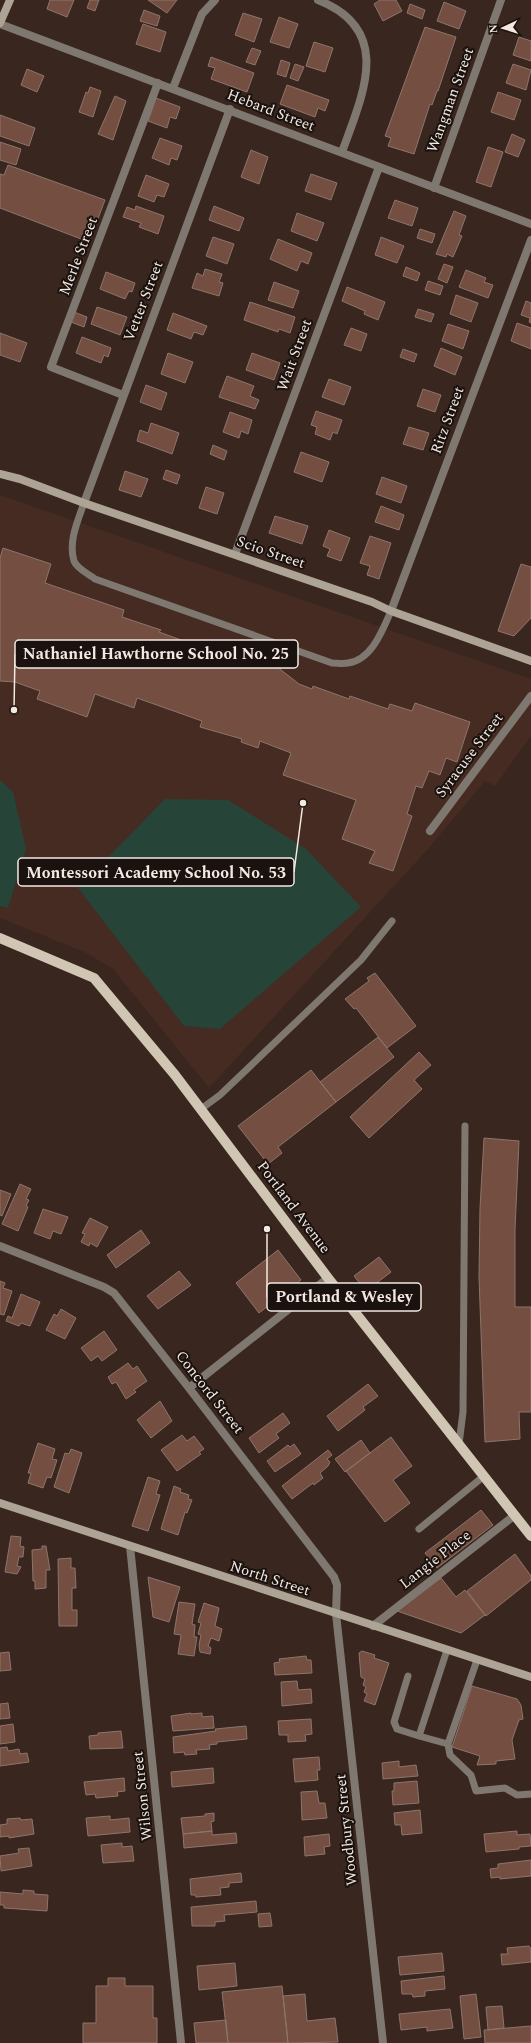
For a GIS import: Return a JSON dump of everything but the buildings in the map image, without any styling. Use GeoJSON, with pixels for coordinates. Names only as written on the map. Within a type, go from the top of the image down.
{"type":"FeatureCollection","features":[{"type":"Feature","properties":{"kind":"main road","name":"Portland Avenue"},"geometry":{"type":"LineString","coordinates":[[0,938],[94,978],[201,1109],[328,1278],[531,1536]]}},
{"type":"Feature","properties":{"kind":"street"},"geometry":{"type":"LineString","coordinates":[[0,24],[10,0]]}},
{"type":"Feature","properties":{"kind":"street"},"geometry":{"type":"LineString","coordinates":[[173,88],[202,14],[215,0]]}},
{"type":"Feature","properties":{"kind":"street"},"geometry":{"type":"LineString","coordinates":[[318,0],[338,10],[348,18],[361,38],[367,61],[364,89],[342,152]]}},
{"type":"Feature","properties":{"kind":"street","name":"Wangman Street"},"geometry":{"type":"LineString","coordinates":[[434,188],[501,0]]}},
{"type":"Feature","properties":{"kind":"street","name":"Hebard Street"},"geometry":{"type":"LineString","coordinates":[[0,24],[531,224]]}},
{"type":"Feature","properties":{"kind":"street","name":"Merle Street"},"geometry":{"type":"LineString","coordinates":[[123,395],[51,367],[158,83]]}},
{"type":"Feature","properties":{"kind":"street","name":"Vetter Street"},"geometry":{"type":"LineString","coordinates":[[84,503],[230,110]]}},
{"type":"Feature","properties":{"kind":"street","name":"Wait Street"},"geometry":{"type":"LineString","coordinates":[[235,554],[380,167]]}},
{"type":"Feature","properties":{"kind":"street","name":"Ritz Street"},"geometry":{"type":"LineString","coordinates":[[391,611],[531,240]]}},
{"type":"Feature","properties":{"kind":"street","name":"Scio Street"},"geometry":{"type":"LineString","coordinates":[[0,474],[20,479],[84,503],[372,602],[391,611],[531,661]]}},
{"type":"Feature","properties":{"kind":"street","name":"Syracuse Street"},"geometry":{"type":"LineString","coordinates":[[430,831],[531,696]]}},
{"type":"Feature","properties":{"kind":"street","name":"Concord Street"},"geometry":{"type":"LineString","coordinates":[[0,1246],[104,1287],[114,1293],[330,1570],[337,1585],[336,1614]]}},
{"type":"Feature","properties":{"kind":"street"},"geometry":{"type":"LineString","coordinates":[[189,1388],[328,1278]]}},
{"type":"Feature","properties":{"kind":"street","name":"North Street"},"geometry":{"type":"LineString","coordinates":[[0,1503],[531,1678]]}},
{"type":"Feature","properties":{"kind":"street","name":"Langie Place"},"geometry":{"type":"LineString","coordinates":[[372,1626],[515,1515]]}},
{"type":"Feature","properties":{"kind":"street","name":"Wilson Street"},"geometry":{"type":"LineString","coordinates":[[130,1546],[182,2043]]}},
{"type":"Feature","properties":{"kind":"street","name":"Woodbury Street"},"geometry":{"type":"LineString","coordinates":[[336,1614],[383,2043]]}},
{"type":"Feature","properties":{"kind":"lane"},"geometry":{"type":"LineString","coordinates":[[84,503],[76,526],[72,545],[74,561],[81,569],[95,579],[332,663],[350,663],[365,655],[379,638],[391,611]]}},
{"type":"Feature","properties":{"kind":"lane"},"geometry":{"type":"LineString","coordinates":[[201,1109],[220,1094],[361,960],[392,921]]}},
{"type":"Feature","properties":{"kind":"lane"},"geometry":{"type":"LineString","coordinates":[[459,1444],[463,1412],[465,1126]]}},
{"type":"Feature","properties":{"kind":"lane"},"geometry":{"type":"LineString","coordinates":[[419,1529],[484,1476]]}},
{"type":"Feature","properties":{"kind":"lane"},"geometry":{"type":"LineString","coordinates":[[419,1736],[448,1650]]}},
{"type":"Feature","properties":{"kind":"lane"},"geometry":{"type":"LineString","coordinates":[[477,1660],[448,1744],[450,1755],[471,1775],[476,1791],[505,1788],[517,1795],[531,1794]]}},
{"type":"Feature","properties":{"kind":"lane"},"geometry":{"type":"LineString","coordinates":[[408,1676],[394,1722],[397,1729],[448,1744]]}},
{"type":"Feature","properties":{"kind":"shaded area"},"geometry":{"type":"Polygon","coordinates":[[[0,495],[531,679],[531,736],[495,786],[485,781],[428,849],[209,1088],[113,969],[84,952],[0,918],[0,495]]]}},
{"type":"Feature","properties":{"kind":"green space"},"geometry":{"type":"Polygon","coordinates":[[[0,780],[13,792],[26,849],[8,908],[0,906],[0,780]]]}},
{"type":"Feature","properties":{"kind":"green space"},"geometry":{"type":"Polygon","coordinates":[[[165,799],[228,800],[306,849],[361,907],[220,1029],[184,1026],[78,888],[165,799]]]}},
{"type":"Feature","properties":{"kind":"place","name":"Nathaniel Hawthorne School No. 25"},"geometry":{"type":"Point","coordinates":[14,710]}},
{"type":"Feature","properties":{"kind":"place","name":"Montessori Academy School No. 53"},"geometry":{"type":"Point","coordinates":[303,803]}},
{"type":"Feature","properties":{"kind":"place","name":"Portland & Wesley"},"geometry":{"type":"Point","coordinates":[267,1229]}}]}
